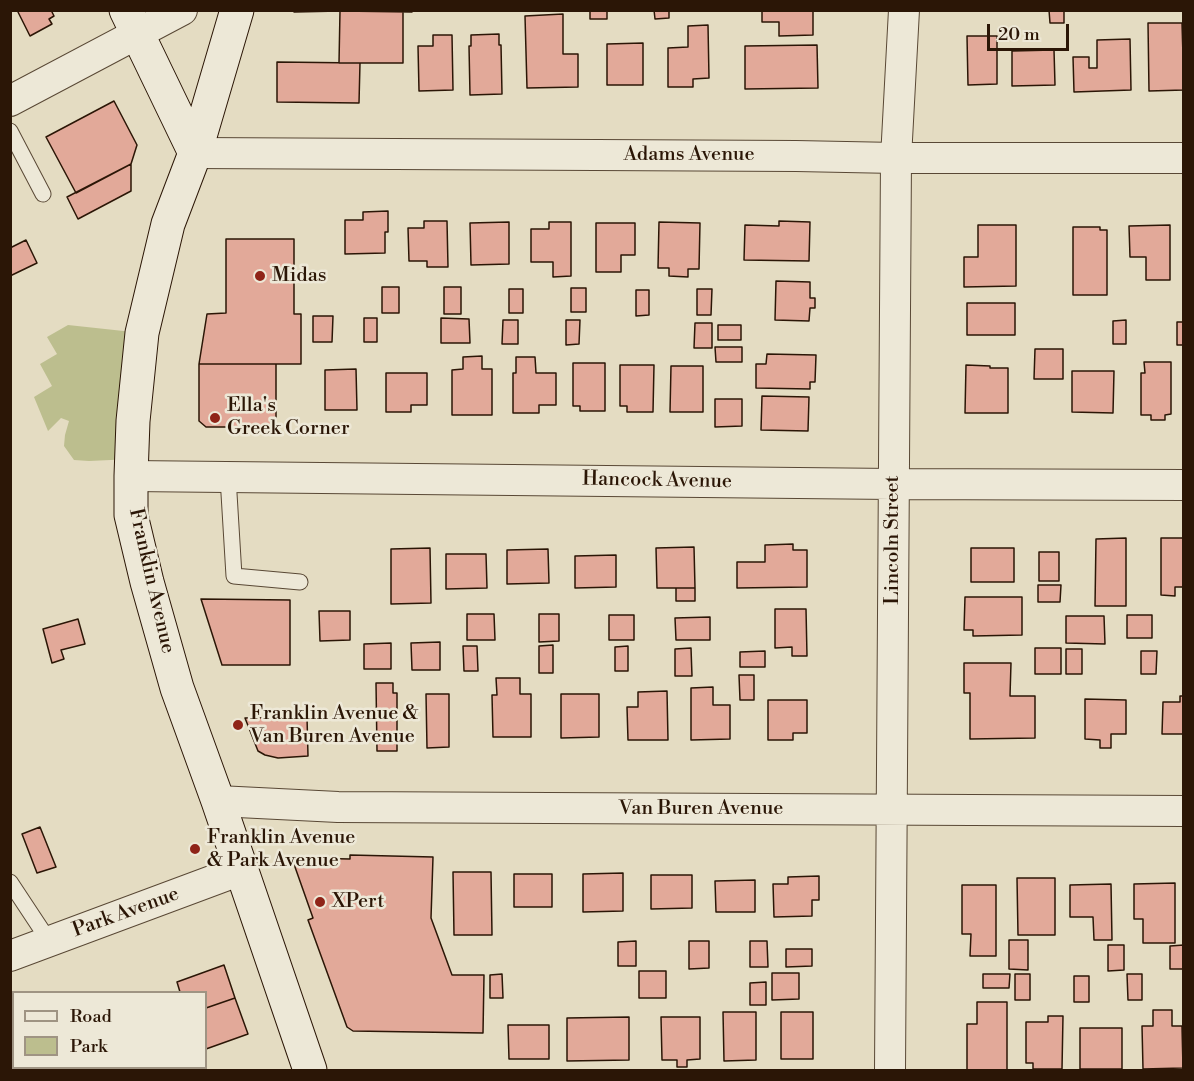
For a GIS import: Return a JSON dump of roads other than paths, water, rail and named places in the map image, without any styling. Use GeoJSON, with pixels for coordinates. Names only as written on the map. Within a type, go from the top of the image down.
{"type":"FeatureCollection","features":[{"type":"Feature","properties":{"kind":"main road","name":"Franklin Avenue"},"geometry":{"type":"LineString","coordinates":[[237,10],[195,153],[168,224],[142,333],[133,421],[131,515],[177,688],[310,1071]]}},
{"type":"Feature","properties":{"kind":"main road"},"geometry":{"type":"LineString","coordinates":[[132,22],[195,153]]}},
{"type":"Feature","properties":{"kind":"street"},"geometry":{"type":"LineString","coordinates":[[10,101],[132,22],[182,10]]}},
{"type":"Feature","properties":{"kind":"street","name":"Lincoln Street"},"geometry":{"type":"LineString","coordinates":[[890,1071],[896,158],[904,10]]}},
{"type":"Feature","properties":{"kind":"street","name":"Adams Avenue"},"geometry":{"type":"LineString","coordinates":[[195,153],[1184,158]]}},
{"type":"Feature","properties":{"kind":"street","name":"Hancock Avenue"},"geometry":{"type":"LineString","coordinates":[[131,476],[1184,485]]}},
{"type":"Feature","properties":{"kind":"street","name":"Van Buren Avenue"},"geometry":{"type":"LineString","coordinates":[[218,801],[339,807],[1184,811]]}},
{"type":"Feature","properties":{"kind":"street","name":"Park Avenue"},"geometry":{"type":"LineString","coordinates":[[10,956],[241,870]]}},
{"type":"Feature","properties":{"kind":"lane"},"geometry":{"type":"LineString","coordinates":[[10,132],[44,194]]}},
{"type":"Feature","properties":{"kind":"lane"},"geometry":{"type":"LineString","coordinates":[[228,477],[234,576],[300,582]]}},
{"type":"Feature","properties":{"kind":"lane"},"geometry":{"type":"LineString","coordinates":[[10,882],[49,941]]}},
{"type":"Feature","properties":{"kind":"place","name":"Midas"},"geometry":{"type":"Point","coordinates":[260,276]}},
{"type":"Feature","properties":{"kind":"place","name":"Ella's Greek Corner"},"geometry":{"type":"Point","coordinates":[215,418]}},
{"type":"Feature","properties":{"kind":"place","name":"Franklin Avenue & Van Buren Avenue"},"geometry":{"type":"Point","coordinates":[238,725]}},
{"type":"Feature","properties":{"kind":"place","name":"Franklin Avenue & Park Avenue"},"geometry":{"type":"Point","coordinates":[195,849]}},
{"type":"Feature","properties":{"kind":"place","name":"XPert"},"geometry":{"type":"Point","coordinates":[320,902]}}]}
